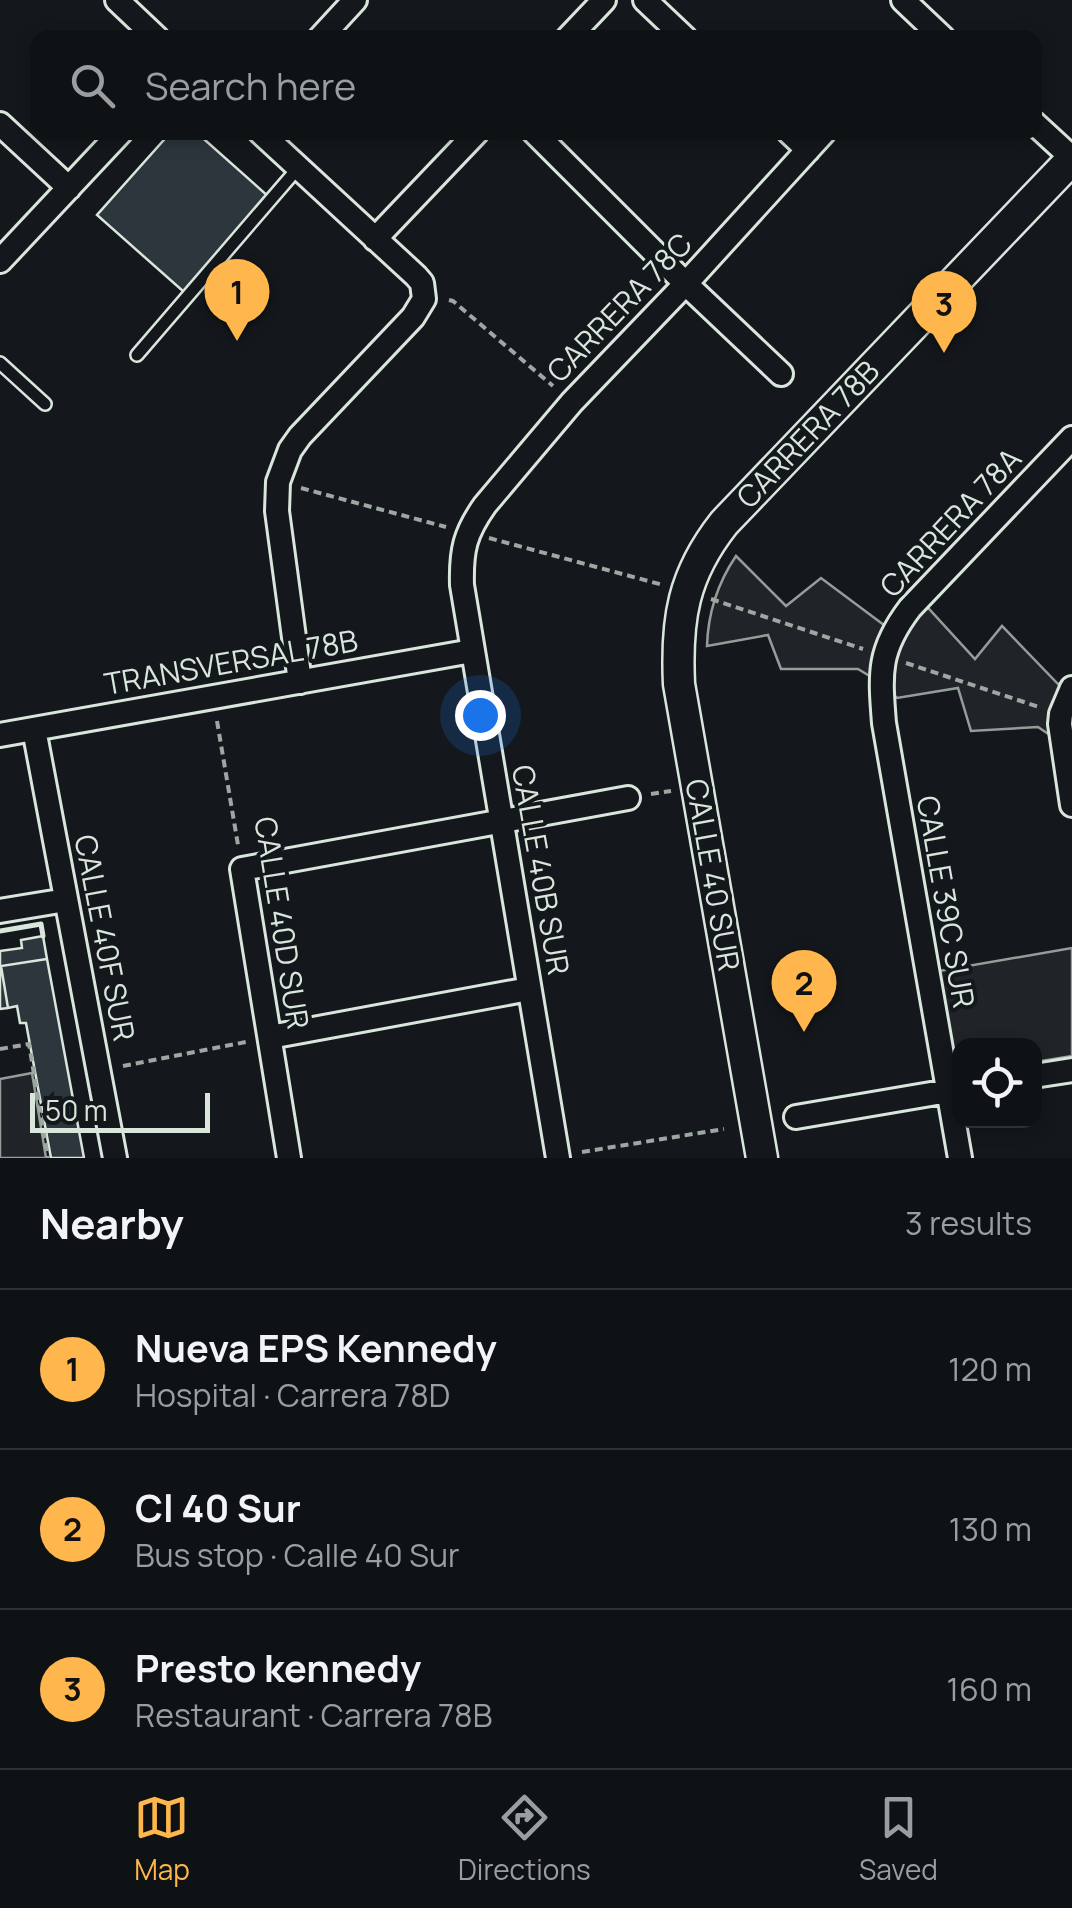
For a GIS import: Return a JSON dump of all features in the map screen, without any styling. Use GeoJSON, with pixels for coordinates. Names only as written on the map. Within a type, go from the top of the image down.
{"type":"FeatureCollection","features":[{"type":"Feature","properties":{"kind":"street"},"geometry":{"type":"LineString","coordinates":[[118,0],[149,30]]}},
{"type":"Feature","properties":{"kind":"street"},"geometry":{"type":"LineString","coordinates":[[327,30],[354,0]]}},
{"type":"Feature","properties":{"kind":"street"},"geometry":{"type":"LineString","coordinates":[[576,30],[604,0]]}},
{"type":"Feature","properties":{"kind":"street"},"geometry":{"type":"LineString","coordinates":[[645,0],[677,30]]}},
{"type":"Feature","properties":{"kind":"street"},"geometry":{"type":"LineString","coordinates":[[903,0],[918,29]]}},
{"type":"Feature","properties":{"kind":"street"},"geometry":{"type":"LineString","coordinates":[[0,124],[69,188]]}},
{"type":"Feature","properties":{"kind":"street"},"geometry":{"type":"LineString","coordinates":[[1042,130],[1072,158]]}},
{"type":"Feature","properties":{"kind":"street"},"geometry":{"type":"LineString","coordinates":[[0,261],[114,140]]}},
{"type":"Feature","properties":{"kind":"street"},"geometry":{"type":"LineString","coordinates":[[268,140],[416,276],[424,294],[413,317],[300,436],[282,467],[276,494],[300,682]]}},
{"type":"Feature","properties":{"kind":"street"},"geometry":{"type":"LineString","coordinates":[[376,239],[469,140]]}},
{"type":"Feature","properties":{"kind":"street"},"geometry":{"type":"LineString","coordinates":[[542,140],[781,374]]}},
{"type":"Feature","properties":{"kind":"street","name":"CARRERA 78C"},"geometry":{"type":"LineString","coordinates":[[468,532],[485,505],[572,402],[816,141]]}},
{"type":"Feature","properties":{"kind":"street","name":"CARRERA 78B"},"geometry":{"type":"LineString","coordinates":[[687,591],[701,555],[724,523],[1072,158]]}},
{"type":"Feature","properties":{"kind":"street","name":"CARRERA 78A"},"geometry":{"type":"LineString","coordinates":[[884,656],[892,631],[910,608],[1072,438]]}},
{"type":"Feature","properties":{"kind":"street","name":"CALLE 40B SUR"},"geometry":{"type":"LineString","coordinates":[[468,532],[461,559],[462,584],[554,1157]]}},
{"type":"Feature","properties":{"kind":"street","name":"CALLE 40 SUR"},"geometry":{"type":"LineString","coordinates":[[687,591],[679,622],[679,684],[762,1158]]}},
{"type":"Feature","properties":{"kind":"street","name":"TRANSVERSAL 78B"},"geometry":{"type":"LineString","coordinates":[[0,734],[472,651]]}},
{"type":"Feature","properties":{"kind":"street","name":"CALLE 39C SUR"},"geometry":{"type":"LineString","coordinates":[[884,656],[880,683],[884,723],[952,1080]]}},
{"type":"Feature","properties":{"kind":"street"},"geometry":{"type":"LineString","coordinates":[[1072,688],[1061,714],[1072,805]]}},
{"type":"Feature","properties":{"kind":"street","name":"CALLE 40F SUR"},"geometry":{"type":"LineString","coordinates":[[34,729],[114,1158]]}},
{"type":"Feature","properties":{"kind":"street"},"geometry":{"type":"LineString","coordinates":[[242,869],[628,798]]}},
{"type":"Feature","properties":{"kind":"street","name":"CALLE 40D SUR"},"geometry":{"type":"LineString","coordinates":[[242,869],[290,1158]]}},
{"type":"Feature","properties":{"kind":"street"},"geometry":{"type":"LineString","coordinates":[[0,911],[66,900]]}},
{"type":"Feature","properties":{"kind":"street"},"geometry":{"type":"LineString","coordinates":[[270,1037],[530,989]]}},
{"type":"Feature","properties":{"kind":"street"},"geometry":{"type":"LineString","coordinates":[[1042,1075],[1072,1070]]}},
{"type":"Feature","properties":{"kind":"street"},"geometry":{"type":"LineString","coordinates":[[796,1117],[952,1090]]}},
{"type":"Feature","properties":{"kind":"street","name":"CALLE 39C SUR"},"geometry":{"type":"LineString","coordinates":[[957,1128],[960,1158]]}},
{"type":"Feature","properties":{"kind":"lane"},"geometry":{"type":"LineString","coordinates":[[137,355],[298,168]]}},
{"type":"Feature","properties":{"kind":"lane"},"geometry":{"type":"LineString","coordinates":[[0,363],[46,404]]}},
{"type":"Feature","properties":{"kind":"path"},"geometry":{"type":"LineString","coordinates":[[424,294],[453,301],[572,402]]}},
{"type":"Feature","properties":{"kind":"path","name":"CALLE 40D SUR"},"geometry":{"type":"LineString","coordinates":[[213,697],[242,869]]}},
{"type":"Feature","properties":{"kind":"path"},"geometry":{"type":"LineString","coordinates":[[98,1070],[270,1037]]}},
{"type":"Feature","properties":{"kind":"path"},"geometry":{"type":"LineString","coordinates":[[0,1049],[29,1044],[48,1158]]}},
{"type":"Feature","properties":{"kind":"path"},"geometry":{"type":"LineString","coordinates":[[554,1157],[724,1129]]}},
{"type":"Feature","properties":{"kind":"shaded area"},"geometry":{"type":"Polygon","coordinates":[[[736,556],[786,606],[821,578],[892,631],[919,598],[975,659],[1002,626],[1058,684],[1072,677],[1072,750],[1038,727],[971,731],[958,688],[897,698],[858,669],[781,669],[768,635],[707,646],[715,599],[736,556]]]}},
{"type":"Feature","properties":{"kind":"shaded area"},"geometry":{"type":"Polygon","coordinates":[[[1072,948],[1072,1056],[1042,1061],[1042,1038],[952,1038],[952,1045],[939,971],[1072,948]]]}},
{"type":"Feature","properties":{"kind":"shaded area"},"geometry":{"type":"Polygon","coordinates":[[[32,1073],[46,1158],[0,1158],[0,1079],[32,1073]]]}},
{"type":"Feature","properties":{"kind":"building"},"geometry":{"type":"Polygon","coordinates":[[[164,140],[205,140],[269,197],[184,292],[97,215],[164,140]]]}},
{"type":"Feature","properties":{"kind":"building"},"geometry":{"type":"Polygon","coordinates":[[[43,936],[47,959],[1,966],[8,1008],[0,1009],[0,951],[22,948],[21,940],[43,936]]]}},
{"type":"Feature","properties":{"kind":"building"},"geometry":{"type":"Polygon","coordinates":[[[47,959],[84,1158],[51,1158],[26,1023],[20,1023],[17,1006],[8,1008],[1,966],[47,959]]]}},
{"type":"Feature","properties":{"kind":"wall"},"geometry":{"type":"LineString","coordinates":[[0,931],[41,924],[43,936]]}},
{"type":"Feature","properties":{"kind":"place","name":"Nueva EPS Kennedy"},"geometry":{"type":"Point","coordinates":[237,341]}},
{"type":"Feature","properties":{"kind":"place","name":"Presto kennedy"},"geometry":{"type":"Point","coordinates":[944,353]}},
{"type":"Feature","properties":{"kind":"place","name":"Cl 40 Sur"},"geometry":{"type":"Point","coordinates":[804,1032]}}]}
